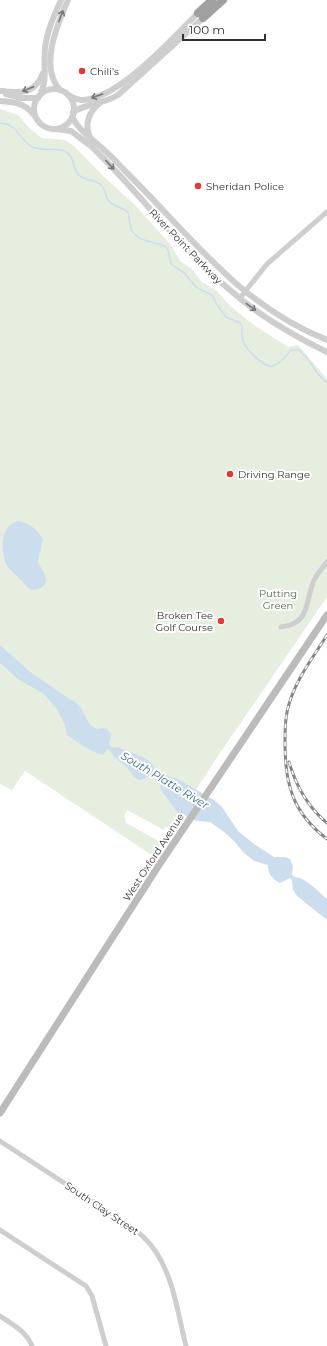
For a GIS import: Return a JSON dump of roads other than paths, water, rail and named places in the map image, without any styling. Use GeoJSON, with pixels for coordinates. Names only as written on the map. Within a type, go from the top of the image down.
{"type":"FeatureCollection","features":[{"type":"Feature","properties":{"kind":"highway"},"geometry":{"type":"LineString","coordinates":[[201,15],[212,0]]}},
{"type":"Feature","properties":{"kind":"highway"},"geometry":{"type":"LineString","coordinates":[[201,15],[223,0]]}},
{"type":"Feature","properties":{"kind":"main road","name":"West Oxford Avenue"},"geometry":{"type":"LineString","coordinates":[[0,1113],[214,781],[327,614]]}},
{"type":"Feature","properties":{"kind":"street"},"geometry":{"type":"LineString","coordinates":[[35,116],[34,107],[43,88],[47,33],[61,0]]}},
{"type":"Feature","properties":{"kind":"street"},"geometry":{"type":"LineString","coordinates":[[68,0],[58,24],[50,64],[53,81],[60,90],[73,98],[82,100],[98,96],[118,86],[201,15]]}},
{"type":"Feature","properties":{"kind":"street"},"geometry":{"type":"LineString","coordinates":[[0,101],[23,105],[29,109],[45,127],[56,129],[66,125],[73,115],[86,106],[114,98],[122,92],[201,15]]}},
{"type":"Feature","properties":{"kind":"street"},"geometry":{"type":"LineString","coordinates":[[0,91],[17,92],[30,90],[39,81],[44,68]]}},
{"type":"Feature","properties":{"kind":"street"},"geometry":{"type":"LineString","coordinates":[[0,91],[21,98],[38,96],[48,90],[60,90]]}},
{"type":"Feature","properties":{"kind":"street"},"geometry":{"type":"LineString","coordinates":[[68,95],[73,103],[73,115]]}},
{"type":"Feature","properties":{"kind":"street"},"geometry":{"type":"LineString","coordinates":[[92,140],[88,131],[88,120],[94,109],[102,102]]}},
{"type":"Feature","properties":{"kind":"street","name":"River Point Parkway"},"geometry":{"type":"LineString","coordinates":[[73,115],[80,129],[123,168],[204,254],[244,292],[286,320],[327,340]]}},
{"type":"Feature","properties":{"kind":"street","name":"River Point Parkway"},"geometry":{"type":"LineString","coordinates":[[56,129],[71,131],[91,146],[197,258],[240,298],[271,321],[327,352]]}},
{"type":"Feature","properties":{"kind":"street"},"geometry":{"type":"LineString","coordinates":[[240,298],[267,264],[327,212]]}},
{"type":"Feature","properties":{"kind":"street"},"geometry":{"type":"LineString","coordinates":[[281,627],[294,624],[301,618],[315,577],[327,562]]}},
{"type":"Feature","properties":{"kind":"street","name":"South Clay Street"},"geometry":{"type":"LineString","coordinates":[[0,1141],[127,1224],[149,1242],[159,1256],[169,1280],[186,1346]]}},
{"type":"Feature","properties":{"kind":"street"},"geometry":{"type":"LineString","coordinates":[[0,1230],[86,1286],[90,1292],[106,1346]]}},
{"type":"Feature","properties":{"kind":"street"},"geometry":{"type":"LineString","coordinates":[[0,1316],[27,1336],[32,1346]]}},
{"type":"Feature","properties":{"kind":"water"},"geometry":{"type":"Polygon","coordinates":[[[18,521],[32,527],[43,539],[38,561],[46,577],[46,581],[45,584],[35,590],[30,589],[7,566],[3,553],[3,539],[5,533],[12,523],[18,521]]]}},
{"type":"Feature","properties":{"kind":"water","name":"South Platte River"},"geometry":{"type":"Polygon","coordinates":[[[0,645],[29,671],[75,702],[81,708],[90,725],[97,729],[106,728],[111,734],[109,745],[114,748],[118,747],[147,759],[154,766],[153,771],[161,776],[165,775],[178,779],[214,800],[222,807],[238,831],[254,844],[274,857],[285,857],[290,859],[293,866],[292,875],[307,882],[327,899],[327,920],[297,896],[293,890],[292,880],[290,878],[280,883],[270,874],[268,865],[254,861],[224,832],[210,822],[197,821],[177,812],[161,790],[159,781],[150,775],[139,780],[134,777],[127,767],[114,757],[107,749],[104,754],[96,753],[67,735],[65,725],[57,709],[43,693],[19,680],[0,663],[0,645]]]}},
{"type":"Feature","properties":{"kind":"waterway"},"geometry":{"type":"LineString","coordinates":[[0,123],[11,126],[27,143],[35,148],[63,150],[69,154],[75,169],[81,177],[99,183],[103,187],[111,203],[128,212],[130,226],[138,237],[166,247],[171,264],[184,273],[197,288],[212,295],[226,317],[240,323],[242,327],[242,338],[244,344],[260,361],[264,364],[272,366],[280,362],[291,350],[299,350],[327,383]]}},
{"type":"Feature","properties":{"kind":"railway"},"geometry":{"type":"LineString","coordinates":[[327,635],[306,667],[293,692],[288,706],[285,728],[285,759],[289,785],[293,797],[306,819],[327,839]]}},
{"type":"Feature","properties":{"kind":"railway"},"geometry":{"type":"LineString","coordinates":[[289,762],[299,788],[308,803],[327,823]]}},
{"type":"Feature","properties":{"kind":"place","name":"Chili's"},"geometry":{"type":"Point","coordinates":[82,71]}},
{"type":"Feature","properties":{"kind":"place","name":"Sheridan Police"},"geometry":{"type":"Point","coordinates":[198,186]}},
{"type":"Feature","properties":{"kind":"place","name":"Driving Range"},"geometry":{"type":"Point","coordinates":[230,474]}},
{"type":"Feature","properties":{"kind":"place","name":"Broken Tee Golf Course"},"geometry":{"type":"Point","coordinates":[221,621]}},
{"type":"Feature","properties":{"kind":"park label","name":"Putting Green"},"geometry":{"type":"Point","coordinates":[278,598]}}]}
